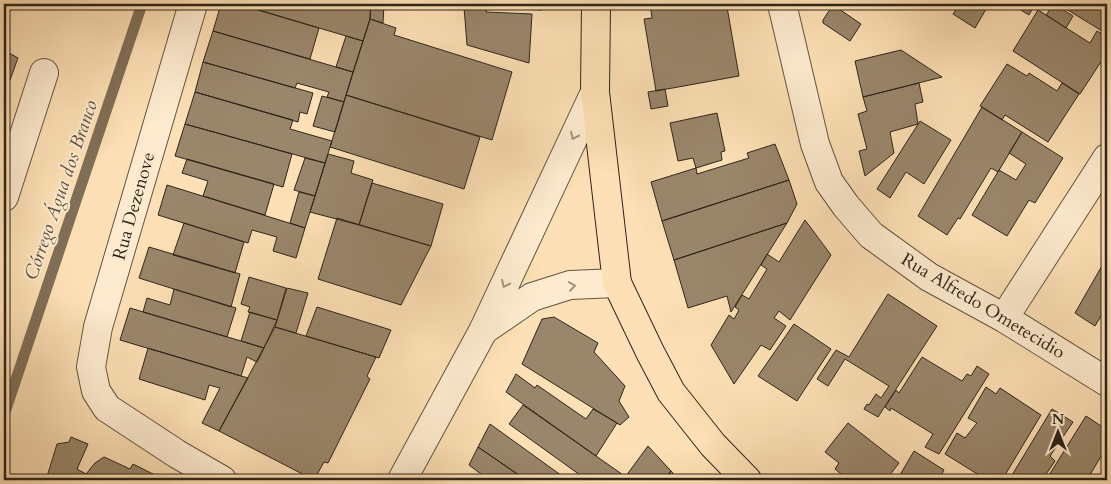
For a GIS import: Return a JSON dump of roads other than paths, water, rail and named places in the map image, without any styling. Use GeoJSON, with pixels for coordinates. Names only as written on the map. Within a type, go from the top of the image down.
{"type":"FeatureCollection","features":[{"type":"Feature","properties":{"kind":"main road"},"geometry":{"type":"LineString","coordinates":[[596,4],[595,92],[617,283],[671,392],[713,445],[747,480]]}},
{"type":"Feature","properties":{"kind":"street","name":"Rua Dezenove"},"geometry":{"type":"LineString","coordinates":[[193,4],[94,348],[91,367],[96,391],[107,408],[176,454],[222,480]]}},
{"type":"Feature","properties":{"kind":"street","name":"Rua Alfredo Ometecidio"},"geometry":{"type":"LineString","coordinates":[[782,4],[815,144],[829,182],[846,206],[871,235],[929,277],[1004,318],[1107,382]]}},
{"type":"Feature","properties":{"kind":"street"},"geometry":{"type":"LineString","coordinates":[[4,197],[44,73]]}},
{"type":"Feature","properties":{"kind":"street"},"geometry":{"type":"LineString","coordinates":[[402,480],[483,331],[595,92]]}},
{"type":"Feature","properties":{"kind":"street"},"geometry":{"type":"LineString","coordinates":[[1004,318],[1107,158]]}},
{"type":"Feature","properties":{"kind":"street"},"geometry":{"type":"LineString","coordinates":[[483,331],[532,297],[570,285],[617,283]]}},
{"type":"Feature","properties":{"kind":"waterway","name":"Córrego Água dos Branco"},"geometry":{"type":"LineString","coordinates":[[4,415],[142,4]]}}]}
